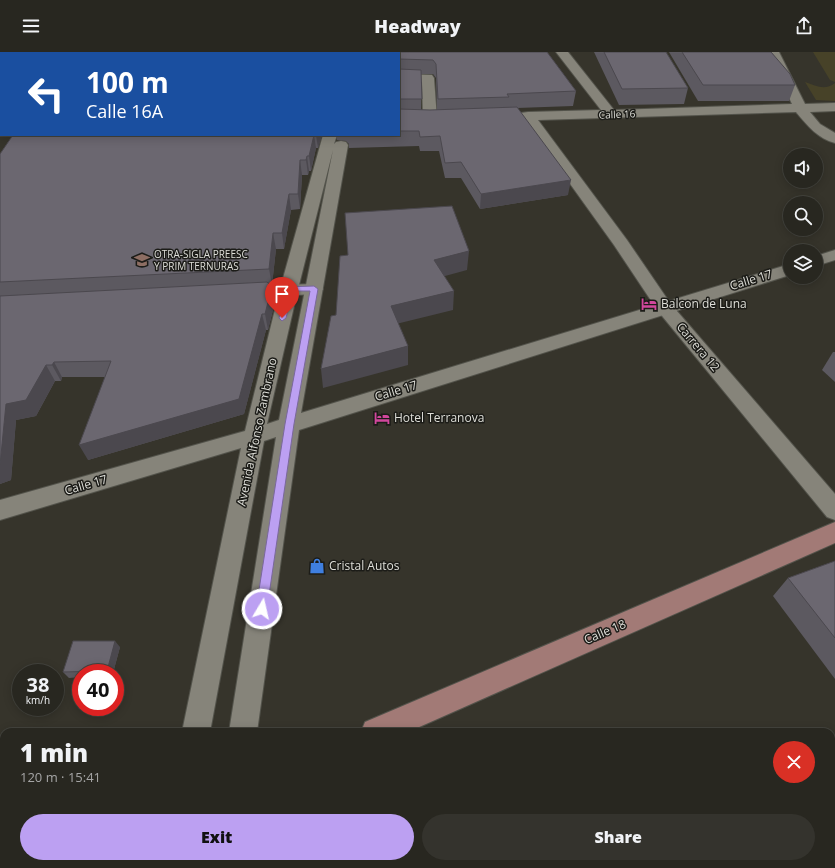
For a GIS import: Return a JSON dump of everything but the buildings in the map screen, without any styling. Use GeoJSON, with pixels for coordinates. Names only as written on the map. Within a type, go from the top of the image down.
{"type":"FeatureCollection","features":[{"type":"Feature","properties":{"kind":"main road","name":"Calle 18"},"geometry":{"type":"LineString","coordinates":[[384,728],[835,532]]}},
{"type":"Feature","properties":{"kind":"street"},"geometry":{"type":"LineString","coordinates":[[562,52],[610,114]]}},
{"type":"Feature","properties":{"kind":"street"},"geometry":{"type":"LineString","coordinates":[[773,52],[800,108],[815,127],[835,139]]}},
{"type":"Feature","properties":{"kind":"street"},"geometry":{"type":"LineString","coordinates":[[400,78],[428,78],[430,119]]}},
{"type":"Feature","properties":{"kind":"street"},"geometry":{"type":"LineString","coordinates":[[689,98],[695,112]]}},
{"type":"Feature","properties":{"kind":"street","name":"Calle 16"},"geometry":{"type":"LineString","coordinates":[[506,117],[835,107]]}},
{"type":"Feature","properties":{"kind":"street","name":"Carrera 12"},"geometry":{"type":"LineString","coordinates":[[528,116],[621,243],[664,307],[835,510]]}},
{"type":"Feature","properties":{"kind":"street"},"geometry":{"type":"LineString","coordinates":[[414,119],[445,119]]}},
{"type":"Feature","properties":{"kind":"street","name":"Avenida Alfonso Zambrano"},"geometry":{"type":"LineString","coordinates":[[197,728],[254,436],[330,136]]}},
{"type":"Feature","properties":{"kind":"street"},"geometry":{"type":"LineString","coordinates":[[244,728],[289,424],[342,136]]}},
{"type":"Feature","properties":{"kind":"street"},"geometry":{"type":"LineString","coordinates":[[823,259],[835,255]]}},
{"type":"Feature","properties":{"kind":"street","name":"Calle 17"},"geometry":{"type":"LineString","coordinates":[[0,510],[254,436],[783,270]]}},
{"type":"Feature","properties":{"kind":"street"},"geometry":{"type":"LineString","coordinates":[[227,292],[314,289]]}},
{"type":"Feature","properties":{"kind":"shaded area"},"geometry":{"type":"Polygon","coordinates":[[[813,52],[835,52],[835,82],[830,80],[813,52]]]}},
{"type":"Feature","properties":{"kind":"shaded area"},"geometry":{"type":"Polygon","coordinates":[[[805,82],[824,87],[828,87],[835,83],[835,101],[816,100],[805,82]]]}},
{"type":"Feature","properties":{"kind":"place","name":"OTRA-SIGLA PREESC Y PRIM TERNURAS"},"geometry":{"type":"Point","coordinates":[142,260]}},
{"type":"Feature","properties":{"kind":"place","name":"Balcon de Luna"},"geometry":{"type":"Point","coordinates":[649,304]}},
{"type":"Feature","properties":{"kind":"place","name":"Hotel Terranova"},"geometry":{"type":"Point","coordinates":[382,418]}},
{"type":"Feature","properties":{"kind":"place","name":"Cristal Autos"},"geometry":{"type":"Point","coordinates":[317,566]}},
{"type":"Feature","properties":{"kind":"route"},"geometry":{"type":"LineString","coordinates":[[262,609],[289,424],[314,289],[290,289],[282,318]]}}]}
